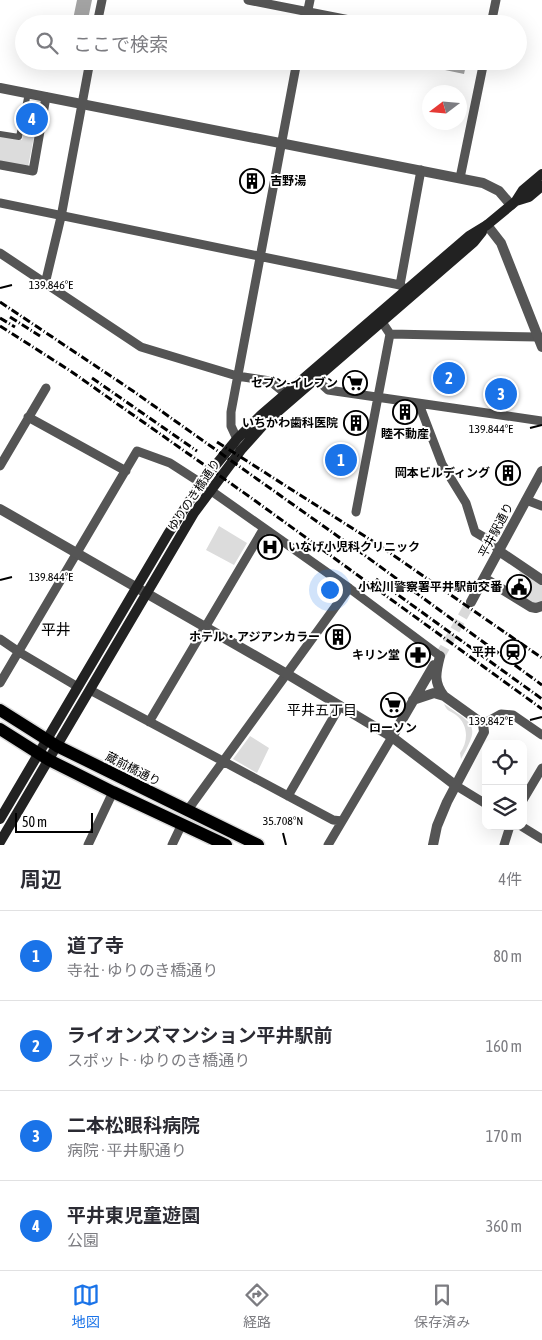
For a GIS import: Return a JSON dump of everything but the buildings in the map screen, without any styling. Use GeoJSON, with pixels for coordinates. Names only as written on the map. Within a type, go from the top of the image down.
{"type":"FeatureCollection","features":[{"type":"Feature","properties":{"kind":"main road"},"geometry":{"type":"LineString","coordinates":[[514,203],[523,190],[542,174]]}},
{"type":"Feature","properties":{"kind":"main road"},"geometry":{"type":"LineString","coordinates":[[514,203],[529,197],[542,186]]}},
{"type":"Feature","properties":{"kind":"main road","name":"ゆりのき橋通り"},"geometry":{"type":"LineString","coordinates":[[0,819],[90,690],[194,513],[206,486],[237,439],[403,287],[514,203]]}},
{"type":"Feature","properties":{"kind":"main road","name":"ゆりのき橋通り"},"geometry":{"type":"LineString","coordinates":[[51,744],[78,687],[181,512],[268,420],[474,242],[487,225]]}},
{"type":"Feature","properties":{"kind":"main road","name":"蔵前橋通り"},"geometry":{"type":"LineString","coordinates":[[0,710],[51,744],[258,845]]}},
{"type":"Feature","properties":{"kind":"main road"},"geometry":{"type":"LineString","coordinates":[[0,729],[43,757],[226,845]]}},
{"type":"Feature","properties":{"kind":"main road","name":"ゆりのき橋通り"},"geometry":{"type":"LineString","coordinates":[[0,842],[43,757]]}},
{"type":"Feature","properties":{"kind":"street"},"geometry":{"type":"LineString","coordinates":[[100,15],[102,0]]}},
{"type":"Feature","properties":{"kind":"street"},"geometry":{"type":"LineString","coordinates":[[248,0],[326,15]]}},
{"type":"Feature","properties":{"kind":"street"},"geometry":{"type":"LineString","coordinates":[[306,15],[310,0]]}},
{"type":"Feature","properties":{"kind":"street"},"geometry":{"type":"LineString","coordinates":[[494,15],[496,0]]}},
{"type":"Feature","properties":{"kind":"street"},"geometry":{"type":"LineString","coordinates":[[45,284],[61,217],[88,70]]}},
{"type":"Feature","properties":{"kind":"street"},"geometry":{"type":"LineString","coordinates":[[237,439],[231,426],[231,412],[295,70]]}},
{"type":"Feature","properties":{"kind":"street"},"geometry":{"type":"LineString","coordinates":[[460,178],[482,70]]}},
{"type":"Feature","properties":{"kind":"street"},"geometry":{"type":"LineString","coordinates":[[0,88],[483,182],[494,187],[514,203]]}},
{"type":"Feature","properties":{"kind":"street"},"geometry":{"type":"LineString","coordinates":[[0,134],[19,137],[28,93]]}},
{"type":"Feature","properties":{"kind":"street"},"geometry":{"type":"LineString","coordinates":[[0,165],[33,171],[46,97]]}},
{"type":"Feature","properties":{"kind":"street"},"geometry":{"type":"LineString","coordinates":[[0,203],[403,287],[422,170]]}},
{"type":"Feature","properties":{"kind":"street"},"geometry":{"type":"LineString","coordinates":[[487,225],[500,243],[542,347]]}},
{"type":"Feature","properties":{"kind":"street"},"geometry":{"type":"LineString","coordinates":[[0,253],[140,347],[237,376],[270,381],[286,394]]}},
{"type":"Feature","properties":{"kind":"street"},"geometry":{"type":"LineString","coordinates":[[356,512],[390,334],[382,322]]}},
{"type":"Feature","properties":{"kind":"street"},"geometry":{"type":"LineString","coordinates":[[390,334],[538,337]]}},
{"type":"Feature","properties":{"kind":"street"},"geometry":{"type":"LineString","coordinates":[[316,378],[328,390],[542,421]]}},
{"type":"Feature","properties":{"kind":"street"},"geometry":{"type":"LineString","coordinates":[[0,466],[46,388]]}},
{"type":"Feature","properties":{"kind":"street"},"geometry":{"type":"LineString","coordinates":[[419,404],[442,464],[466,503],[475,532],[492,542],[499,551],[542,580]]}},
{"type":"Feature","properties":{"kind":"street"},"geometry":{"type":"LineString","coordinates":[[28,417],[126,471]]}},
{"type":"Feature","properties":{"kind":"street"},"geometry":{"type":"LineString","coordinates":[[0,683],[137,451],[170,462],[206,486],[349,588],[440,656]]}},
{"type":"Feature","properties":{"kind":"street","name":"平井駅通り"},"geometry":{"type":"LineString","coordinates":[[471,602],[542,471]]}},
{"type":"Feature","properties":{"kind":"street"},"geometry":{"type":"LineString","coordinates":[[526,500],[542,506]]}},
{"type":"Feature","properties":{"kind":"street"},"geometry":{"type":"LineString","coordinates":[[0,509],[287,674],[392,737],[482,801]]}},
{"type":"Feature","properties":{"kind":"street"},"geometry":{"type":"LineString","coordinates":[[149,722],[264,528]]}},
{"type":"Feature","properties":{"kind":"street"},"geometry":{"type":"LineString","coordinates":[[484,578],[530,608],[542,606]]}},
{"type":"Feature","properties":{"kind":"street"},"geometry":{"type":"LineString","coordinates":[[188,811],[349,588]]}},
{"type":"Feature","properties":{"kind":"street"},"geometry":{"type":"LineString","coordinates":[[0,639],[78,687]]}},
{"type":"Feature","properties":{"kind":"street"},"geometry":{"type":"LineString","coordinates":[[440,656],[435,679],[444,696]]}},
{"type":"Feature","properties":{"kind":"street"},"geometry":{"type":"LineString","coordinates":[[328,845],[440,656]]}},
{"type":"Feature","properties":{"kind":"street"},"geometry":{"type":"LineString","coordinates":[[90,690],[333,820],[342,820]]}},
{"type":"Feature","properties":{"kind":"street"},"geometry":{"type":"LineString","coordinates":[[413,700],[434,693],[444,696],[483,724]]}},
{"type":"Feature","properties":{"kind":"street"},"geometry":{"type":"LineString","coordinates":[[288,796],[340,706]]}},
{"type":"Feature","properties":{"kind":"street"},"geometry":{"type":"LineString","coordinates":[[483,724],[502,714],[513,715],[542,735]]}},
{"type":"Feature","properties":{"kind":"street"},"geometry":{"type":"LineString","coordinates":[[433,845],[437,826],[456,784],[483,736],[483,724]]}},
{"type":"Feature","properties":{"kind":"street"},"geometry":{"type":"LineString","coordinates":[[527,793],[542,768]]}},
{"type":"Feature","properties":{"kind":"street"},"geometry":{"type":"LineString","coordinates":[[88,845],[113,792]]}},
{"type":"Feature","properties":{"kind":"street"},"geometry":{"type":"LineString","coordinates":[[172,845],[182,824]]}},
{"type":"Feature","properties":{"kind":"street"},"geometry":{"type":"LineString","coordinates":[[504,845],[509,830]]}},
{"type":"Feature","properties":{"kind":"street"},"geometry":{"type":"LineString","coordinates":[[527,830],[542,839]]}},
{"type":"Feature","properties":{"kind":"shaded area"},"geometry":{"type":"Polygon","coordinates":[[[77,0],[92,0],[89,15],[74,15],[77,0]]]}},
{"type":"Feature","properties":{"kind":"shaded area"},"geometry":{"type":"Polygon","coordinates":[[[445,70],[465,70],[464,74],[445,70]]]}},
{"type":"Feature","properties":{"kind":"shaded area"},"geometry":{"type":"Polygon","coordinates":[[[31,101],[41,101],[28,167],[0,161],[0,136],[22,140],[31,101]]]}},
{"type":"Feature","properties":{"kind":"shaded area"},"geometry":{"type":"Polygon","coordinates":[[[219,526],[247,543],[234,565],[206,550],[219,526]]]}},
{"type":"Feature","properties":{"kind":"shaded area"},"geometry":{"type":"Polygon","coordinates":[[[520,571],[542,585],[542,601],[532,603],[521,596],[525,586],[516,579],[522,576],[519,573],[520,571]]]}},
{"type":"Feature","properties":{"kind":"shaded area"},"geometry":{"type":"Polygon","coordinates":[[[444,704],[468,721],[471,726],[471,739],[461,759],[460,753],[466,738],[465,728],[460,719],[448,710],[444,704]]]}},
{"type":"Feature","properties":{"kind":"shaded area"},"geometry":{"type":"Polygon","coordinates":[[[250,736],[269,748],[257,773],[233,759],[250,736]]]}},
{"type":"Feature","properties":{"kind":"tunnel"},"geometry":{"type":"LineString","coordinates":[[440,656],[471,602]]}},
{"type":"Feature","properties":{"kind":"railway"},"geometry":{"type":"LineString","coordinates":[[0,302],[133,391],[367,557],[542,685]]}},
{"type":"Feature","properties":{"kind":"railway"},"geometry":{"type":"LineString","coordinates":[[10,317],[40,336]]}},
{"type":"Feature","properties":{"kind":"railway"},"geometry":{"type":"LineString","coordinates":[[0,318],[15,327]]}},
{"type":"Feature","properties":{"kind":"railway"},"geometry":{"type":"LineString","coordinates":[[0,326],[69,370],[250,497],[542,709]]}},
{"type":"Feature","properties":{"kind":"railway"},"geometry":{"type":"LineString","coordinates":[[92,378],[197,451]]}},
{"type":"Feature","properties":{"kind":"railway"},"geometry":{"type":"LineString","coordinates":[[217,442],[377,544],[542,658]]}},
{"type":"Feature","properties":{"kind":"railway"},"geometry":{"type":"LineString","coordinates":[[376,579],[542,699]]}},
{"type":"Feature","properties":{"kind":"place","name":"平井東児童遊園"},"geometry":{"type":"Point","coordinates":[32,119]}},
{"type":"Feature","properties":{"kind":"place","name":"吉野湯"},"geometry":{"type":"Point","coordinates":[252,181]}},
{"type":"Feature","properties":{"kind":"place","name":"ライオンズマンション平井駅前"},"geometry":{"type":"Point","coordinates":[449,378]}},
{"type":"Feature","properties":{"kind":"place","name":"セブン-イレブン"},"geometry":{"type":"Point","coordinates":[355,383]}},
{"type":"Feature","properties":{"kind":"place","name":"二本松眼科病院"},"geometry":{"type":"Point","coordinates":[501,394]}},
{"type":"Feature","properties":{"kind":"place","name":"睦不動産"},"geometry":{"type":"Point","coordinates":[405,412]}},
{"type":"Feature","properties":{"kind":"place","name":"いちかわ歯科医院"},"geometry":{"type":"Point","coordinates":[356,423]}},
{"type":"Feature","properties":{"kind":"place","name":"道了寺"},"geometry":{"type":"Point","coordinates":[341,460]}},
{"type":"Feature","properties":{"kind":"place","name":"岡本ビルディング"},"geometry":{"type":"Point","coordinates":[508,473]}},
{"type":"Feature","properties":{"kind":"place","name":"いなげ小児科クリニック"},"geometry":{"type":"Point","coordinates":[270,547]}},
{"type":"Feature","properties":{"kind":"place","name":"小松川警察署平井駅前交番"},"geometry":{"type":"Point","coordinates":[519,587]}},
{"type":"Feature","properties":{"kind":"place","name":"ホテル・アジアンカラー"},"geometry":{"type":"Point","coordinates":[338,637]}},
{"type":"Feature","properties":{"kind":"place","name":"平井"},"geometry":{"type":"Point","coordinates":[513,652]}},
{"type":"Feature","properties":{"kind":"place","name":"キリン堂"},"geometry":{"type":"Point","coordinates":[418,655]}},
{"type":"Feature","properties":{"kind":"place","name":"ローソン"},"geometry":{"type":"Point","coordinates":[393,705]}},
{"type":"Feature","properties":{"kind":"district","name":"平井"},"geometry":{"type":"Point","coordinates":[56,630]}},
{"type":"Feature","properties":{"kind":"district","name":"平井五丁目"},"geometry":{"type":"Point","coordinates":[322,710]}}]}
